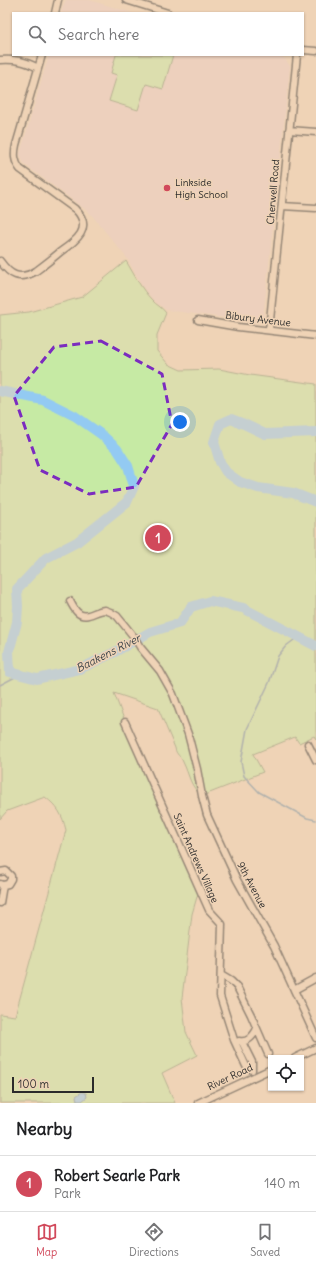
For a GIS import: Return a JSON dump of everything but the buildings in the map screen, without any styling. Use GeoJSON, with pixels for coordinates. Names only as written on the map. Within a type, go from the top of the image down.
{"type":"FeatureCollection","features":[{"type":"Feature","properties":{"kind":"street"},"geometry":{"type":"LineString","coordinates":[[55,12],[58,0]]}},
{"type":"Feature","properties":{"kind":"street"},"geometry":{"type":"LineString","coordinates":[[126,0],[165,12]]}},
{"type":"Feature","properties":{"kind":"street"},"geometry":{"type":"LineString","coordinates":[[304,50],[316,51]]}},
{"type":"Feature","properties":{"kind":"street"},"geometry":{"type":"LineString","coordinates":[[0,261],[12,274],[19,276],[28,275],[36,271],[77,240],[83,230],[82,216],[75,209],[20,168],[15,160],[15,149],[42,56]]}},
{"type":"Feature","properties":{"kind":"street","name":"Cherwell Road"},"geometry":{"type":"LineString","coordinates":[[269,330],[297,56]]}},
{"type":"Feature","properties":{"kind":"street"},"geometry":{"type":"LineString","coordinates":[[0,60],[19,60],[28,62],[38,68]]}},
{"type":"Feature","properties":{"kind":"street"},"geometry":{"type":"LineString","coordinates":[[289,130],[316,132]]}},
{"type":"Feature","properties":{"kind":"street"},"geometry":{"type":"LineString","coordinates":[[282,206],[316,208]]}},
{"type":"Feature","properties":{"kind":"street","name":"Bibury Avenue"},"geometry":{"type":"LineString","coordinates":[[198,320],[316,336]]}},
{"type":"Feature","properties":{"kind":"street","name":"9th Avenue"},"geometry":{"type":"LineString","coordinates":[[70,601],[77,612],[81,615],[86,616],[104,610],[113,613],[120,618],[164,678],[176,701],[188,734],[204,805],[210,821],[237,880],[274,946],[316,1038]]}},
{"type":"Feature","properties":{"kind":"street","name":"Saint Andrews Village"},"geometry":{"type":"LineString","coordinates":[[125,722],[209,910],[222,924],[220,996],[234,1040],[246,1066],[251,1068]]}},
{"type":"Feature","properties":{"kind":"street"},"geometry":{"type":"LineString","coordinates":[[308,744],[316,760]]}},
{"type":"Feature","properties":{"kind":"street"},"geometry":{"type":"LineString","coordinates":[[0,872],[6,871],[11,876],[10,882],[2,884],[0,903]]}},
{"type":"Feature","properties":{"kind":"street"},"geometry":{"type":"LineString","coordinates":[[220,974],[237,987],[268,1054]]}},
{"type":"Feature","properties":{"kind":"street"},"geometry":{"type":"LineString","coordinates":[[294,990],[316,978]]}},
{"type":"Feature","properties":{"kind":"street"},"geometry":{"type":"LineString","coordinates":[[234,1040],[242,1042],[252,1038],[257,1029]]}},
{"type":"Feature","properties":{"kind":"street","name":"Saint Andrews Village"},"geometry":{"type":"LineString","coordinates":[[242,1042],[252,1062],[251,1068],[255,1076]]}},
{"type":"Feature","properties":{"kind":"street"},"geometry":{"type":"LineString","coordinates":[[301,1055],[316,1048]]}},
{"type":"Feature","properties":{"kind":"street","name":"River Road"},"geometry":{"type":"LineString","coordinates":[[198,1103],[268,1070]]}},
{"type":"Feature","properties":{"kind":"highlighted area"},"geometry":{"type":"Polygon","coordinates":[[[101,341],[162,374],[172,424],[136,487],[89,494],[40,470],[14,396],[54,347],[101,341]]]}},
{"type":"Feature","properties":{"kind":"shaded area"},"geometry":{"type":"Polygon","coordinates":[[[89,0],[130,12],[61,12],[65,1],[89,0]]]}},
{"type":"Feature","properties":{"kind":"shaded area","name":"Linkside High School"},"geometry":{"type":"Polygon","coordinates":[[[49,56],[277,56],[284,58],[290,66],[263,318],[257,322],[166,310],[154,301],[144,289],[127,258],[90,213],[24,164],[20,154],[49,56]]]}},
{"type":"Feature","properties":{"kind":"green space"},"geometry":{"type":"Polygon","coordinates":[[[116,56],[173,56],[163,89],[146,84],[138,110],[109,101],[117,75],[111,73],[116,56]]]}},
{"type":"Feature","properties":{"kind":"green space"},"geometry":{"type":"Polygon","coordinates":[[[126,261],[144,291],[166,313],[157,335],[157,351],[168,364],[181,370],[219,369],[316,384],[316,739],[314,736],[299,743],[295,737],[253,754],[263,772],[202,796],[192,784],[182,760],[176,752],[158,708],[114,693],[125,722],[199,890],[192,914],[182,998],[186,1032],[197,1055],[162,1073],[175,1103],[0,1103],[0,1014],[15,1016],[66,830],[59,811],[45,797],[7,811],[0,819],[0,315],[29,312],[82,297],[126,261]]]}},
{"type":"Feature","properties":{"kind":"water"},"geometry":{"type":"Polygon","coordinates":[[[82,1092],[86,1093],[87,1097],[82,1101],[77,1101],[76,1096],[82,1092]]]}},
{"type":"Feature","properties":{"kind":"waterway","name":"Baakens River"},"geometry":{"type":"LineString","coordinates":[[0,391],[43,400],[75,416],[102,435],[117,449],[128,466],[134,486],[127,502],[77,542],[46,558],[17,589],[17,622],[9,652],[10,672],[37,679],[80,669],[115,652],[150,632],[180,623],[191,607],[210,601],[243,608],[316,646]]}},
{"type":"Feature","properties":{"kind":"waterway","name":"Baakens River"},"geometry":{"type":"LineString","coordinates":[[316,432],[265,434],[231,419],[220,424],[214,442],[220,462],[226,472],[240,482],[258,488],[293,493],[316,502]]}},
{"type":"Feature","properties":{"kind":"waterway"},"geometry":{"type":"LineString","coordinates":[[298,637],[286,646],[278,656],[269,683],[247,729],[241,762],[244,776],[259,792],[307,818],[316,820]]}},
{"type":"Feature","properties":{"kind":"waterway"},"geometry":{"type":"LineString","coordinates":[[0,685],[19,675]]}},
{"type":"Feature","properties":{"kind":"place","name":"Linkside High School"},"geometry":{"type":"Point","coordinates":[167,188]}},
{"type":"Feature","properties":{"kind":"place","name":"Robert Searle Park"},"geometry":{"type":"Point","coordinates":[158,538]}}]}
